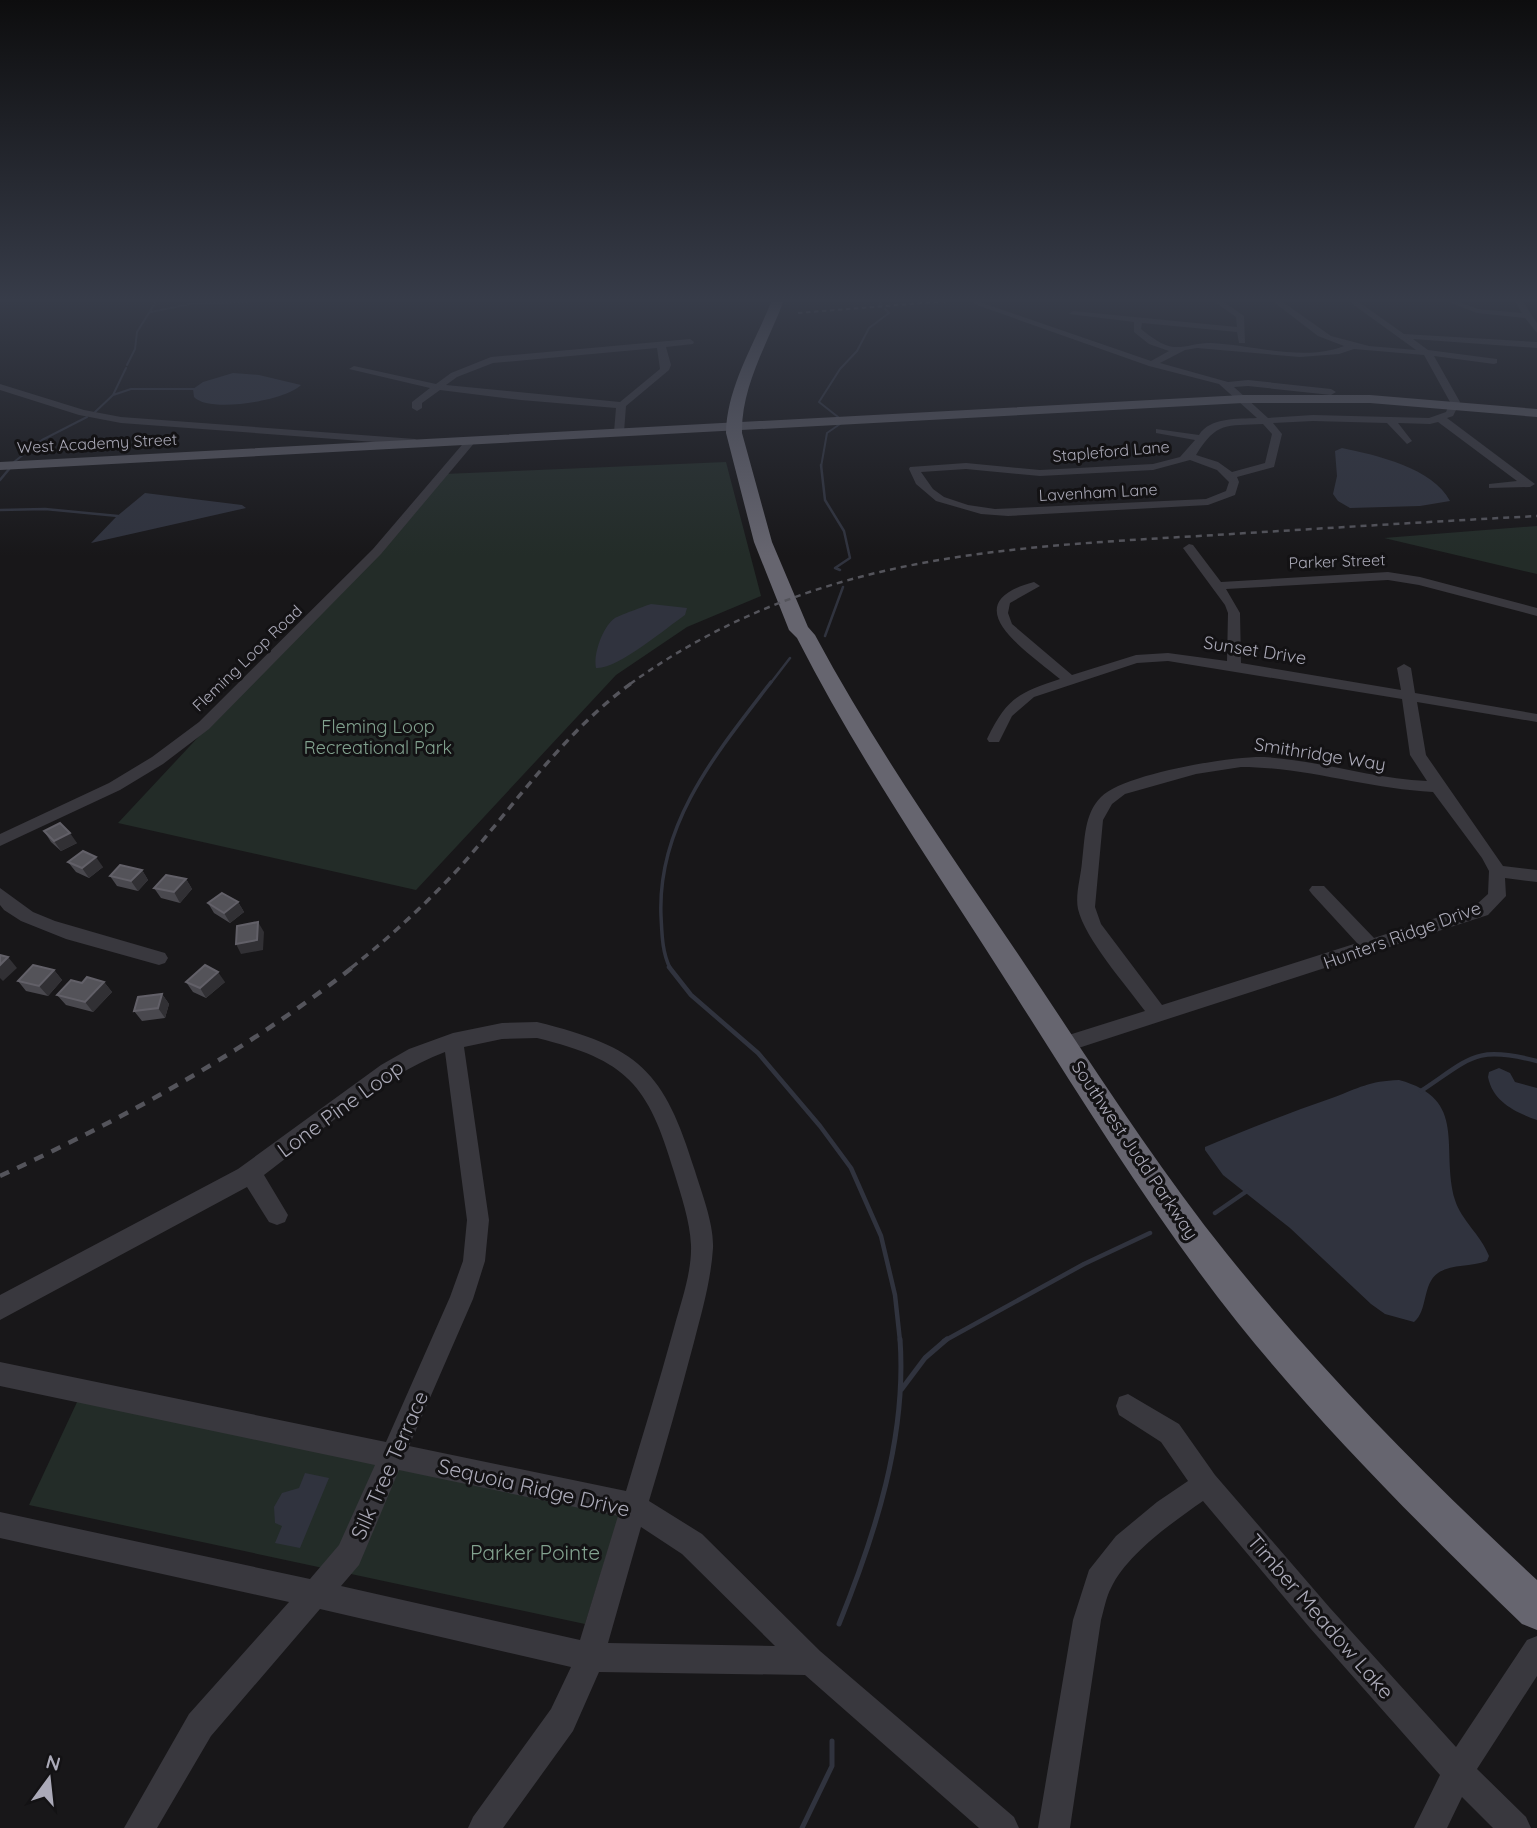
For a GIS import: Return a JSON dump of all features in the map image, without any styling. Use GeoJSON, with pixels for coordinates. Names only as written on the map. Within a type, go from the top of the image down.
{"type":"FeatureCollection","features":[{"type":"Feature","properties":{"kind":"highway"},"geometry":{"type":"LineString","coordinates":[[739,426],[743,385]]}},
{"type":"Feature","properties":{"kind":"highway"},"geometry":{"type":"LineString","coordinates":[[739,426],[755,385]]}},
{"type":"Feature","properties":{"kind":"highway","name":"Southwest Judd Parkway"},"geometry":{"type":"LineString","coordinates":[[739,426],[771,569],[799,630],[805,635],[864,742],[1169,1203],[1275,1339],[1402,1478],[1480,1557],[1537,1609]]}},
{"type":"Feature","properties":{"kind":"main road","name":"West Academy Street"},"geometry":{"type":"LineString","coordinates":[[0,466],[1243,399],[1360,398],[1537,413]]}},
{"type":"Feature","properties":{"kind":"street"},"geometry":{"type":"LineString","coordinates":[[428,385],[488,395],[622,405]]}},
{"type":"Feature","properties":{"kind":"street"},"geometry":{"type":"LineString","coordinates":[[417,408],[417,402],[439,385]]}},
{"type":"Feature","properties":{"kind":"street"},"geometry":{"type":"LineString","coordinates":[[619,432],[622,405],[646,385]]}},
{"type":"Feature","properties":{"kind":"street"},"geometry":{"type":"LineString","coordinates":[[1189,456],[1211,463],[1231,475],[1270,465],[1277,434],[1227,385]]}},
{"type":"Feature","properties":{"kind":"street"},"geometry":{"type":"LineString","coordinates":[[1269,385],[1331,392]]}},
{"type":"Feature","properties":{"kind":"street"},"geometry":{"type":"LineString","coordinates":[[1445,385],[1446,400],[1452,405],[1450,414],[1441,419],[1532,484]]}},
{"type":"Feature","properties":{"kind":"street"},"geometry":{"type":"LineString","coordinates":[[0,387],[82,413],[121,420],[422,443]]}},
{"type":"Feature","properties":{"kind":"street","name":"Stapleford Lane"},"geometry":{"type":"LineString","coordinates":[[914,469],[966,466],[1056,472],[1153,467],[1189,456],[1213,426],[1224,423],[1313,418],[1441,419]]}},
{"type":"Feature","properties":{"kind":"street"},"geometry":{"type":"LineString","coordinates":[[1390,420],[1407,442]]}},
{"type":"Feature","properties":{"kind":"street"},"geometry":{"type":"LineString","coordinates":[[1160,430],[1201,438]]}},
{"type":"Feature","properties":{"kind":"street","name":"Fleming Loop Road"},"geometry":{"type":"LineString","coordinates":[[0,840],[57,816],[103,792],[167,754],[201,728],[360,570],[471,441]]}},
{"type":"Feature","properties":{"kind":"street","name":"Lavenham Lane"},"geometry":{"type":"LineString","coordinates":[[914,469],[922,486],[942,500],[972,509],[1008,513],[1208,502],[1231,493],[1234,482],[1231,475]]}},
{"type":"Feature","properties":{"kind":"street"},"geometry":{"type":"LineString","coordinates":[[1493,486],[1532,484]]}},
{"type":"Feature","properties":{"kind":"street"},"geometry":{"type":"LineString","coordinates":[[1189,548],[1219,586],[1234,613],[1234,666]]}},
{"type":"Feature","properties":{"kind":"street","name":"Parker Street"},"geometry":{"type":"LineString","coordinates":[[1219,586],[1388,576],[1420,580],[1537,612]]}},
{"type":"Feature","properties":{"kind":"street"},"geometry":{"type":"LineString","coordinates":[[1034,586],[1014,594],[1004,602],[1002,613],[1006,626],[1068,679]]}},
{"type":"Feature","properties":{"kind":"street","name":"Sunset Drive"},"geometry":{"type":"LineString","coordinates":[[994,739],[999,724],[1013,705],[1029,694],[1068,679],[1151,657],[1234,666],[1537,718]]}},
{"type":"Feature","properties":{"kind":"street"},"geometry":{"type":"LineString","coordinates":[[1404,668],[1418,755],[1438,787],[1489,855],[1497,871],[1537,876]]}},
{"type":"Feature","properties":{"kind":"street","name":"Smithridge Way"},"geometry":{"type":"LineString","coordinates":[[1157,1013],[1093,926],[1086,907],[1095,820],[1106,801],[1121,790],[1239,762],[1280,764],[1404,787],[1438,787]]}},
{"type":"Feature","properties":{"kind":"street","name":"Hunters Ridge Drive"},"geometry":{"type":"LineString","coordinates":[[1063,1045],[1482,910],[1497,896],[1497,871]]}},
{"type":"Feature","properties":{"kind":"street"},"geometry":{"type":"LineString","coordinates":[[1318,890],[1372,947]]}},
{"type":"Feature","properties":{"kind":"street"},"geometry":{"type":"LineString","coordinates":[[0,894],[5,904],[43,925],[159,958]]}},
{"type":"Feature","properties":{"kind":"street","name":"Lone Pine Loop"},"geometry":{"type":"LineString","coordinates":[[0,1308],[250,1173],[388,1071],[416,1055],[453,1041],[476,1034],[537,1030],[578,1040],[611,1054],[638,1075],[659,1101],[673,1132],[694,1204],[702,1245],[694,1296],[668,1394],[590,1657],[562,1720],[484,1828]]}},
{"type":"Feature","properties":{"kind":"street","name":"Silk Tree Terrace"},"geometry":{"type":"LineString","coordinates":[[139,1828],[200,1725],[349,1555],[394,1456],[474,1261],[478,1220],[453,1041]]}},
{"type":"Feature","properties":{"kind":"street"},"geometry":{"type":"LineString","coordinates":[[250,1173],[276,1216]]}},
{"type":"Feature","properties":{"kind":"street","name":"Sequoia Ridge Drive"},"geometry":{"type":"LineString","coordinates":[[0,1374],[633,1506],[692,1544],[810,1661],[1003,1828]]}},
{"type":"Feature","properties":{"kind":"street","name":"Timber Meadow Lake"},"geometry":{"type":"LineString","coordinates":[[1128,1406],[1170,1433],[1206,1484],[1320,1618],[1458,1772],[1515,1828]]}},
{"type":"Feature","properties":{"kind":"street"},"geometry":{"type":"LineString","coordinates":[[1054,1828],[1087,1620],[1099,1580],[1126,1546],[1166,1511],[1206,1484]]}},
{"type":"Feature","properties":{"kind":"street"},"geometry":{"type":"LineString","coordinates":[[0,1525],[590,1657],[810,1661]]}},
{"type":"Feature","properties":{"kind":"street"},"geometry":{"type":"LineString","coordinates":[[1430,1828],[1458,1772],[1537,1650]]}},
{"type":"Feature","properties":{"kind":"green space","name":"Fleming Loop Recreational Park"},"geometry":{"type":"Polygon","coordinates":[[[726,462],[761,596],[687,627],[616,675],[416,890],[118,823],[444,474],[726,462]]]}},
{"type":"Feature","properties":{"kind":"green space"},"geometry":{"type":"Polygon","coordinates":[[[1537,526],[1537,574],[1384,538],[1537,526]]]}},
{"type":"Feature","properties":{"kind":"green space","name":"Parker Pointe"},"geometry":{"type":"Polygon","coordinates":[[[78,1400],[621,1509],[585,1624],[29,1505],[78,1400]]]}},
{"type":"Feature","properties":{"kind":"shaded area"},"geometry":{"type":"Polygon","coordinates":[[[198,385],[301,385],[281,396],[231,405],[203,402],[194,397],[193,389],[198,385]]]}},
{"type":"Feature","properties":{"kind":"shaded area"},"geometry":{"type":"Polygon","coordinates":[[[1342,448],[1387,459],[1417,472],[1431,480],[1450,501],[1420,506],[1350,508],[1338,501],[1333,494],[1337,476],[1335,451],[1342,448]]]}},
{"type":"Feature","properties":{"kind":"shaded area"},"geometry":{"type":"Polygon","coordinates":[[[145,493],[242,505],[246,508],[91,543],[145,493]]]}},
{"type":"Feature","properties":{"kind":"shaded area"},"geometry":{"type":"Polygon","coordinates":[[[651,604],[687,608],[685,615],[641,647],[616,662],[596,668],[598,648],[611,622],[651,604]]]}},
{"type":"Feature","properties":{"kind":"shaded area"},"geometry":{"type":"Polygon","coordinates":[[[1499,1068],[1510,1073],[1515,1082],[1537,1088],[1537,1120],[1506,1105],[1495,1093],[1488,1077],[1489,1072],[1499,1068]]]}},
{"type":"Feature","properties":{"kind":"shaded area"},"geometry":{"type":"Polygon","coordinates":[[[1399,1080],[1421,1088],[1435,1099],[1444,1113],[1455,1200],[1489,1256],[1487,1261],[1449,1268],[1438,1273],[1429,1284],[1421,1311],[1414,1322],[1385,1314],[1371,1304],[1290,1228],[1223,1175],[1205,1150],[1205,1147],[1357,1088],[1372,1083],[1399,1080]]]}},
{"type":"Feature","properties":{"kind":"shaded area"},"geometry":{"type":"Polygon","coordinates":[[[305,1473],[329,1478],[300,1548],[275,1543],[282,1526],[275,1523],[274,1507],[282,1493],[299,1488],[305,1473]]]}},
{"type":"Feature","properties":{"kind":"building"},"geometry":{"type":"Polygon","coordinates":[[[60,823],[70,833],[54,841],[44,831],[60,823]]]}},
{"type":"Feature","properties":{"kind":"building"},"geometry":{"type":"Polygon","coordinates":[[[83,851],[96,857],[82,868],[68,862],[83,851]]]}},
{"type":"Feature","properties":{"kind":"building"},"geometry":{"type":"Polygon","coordinates":[[[120,865],[142,870],[131,881],[110,876],[120,865]]]}},
{"type":"Feature","properties":{"kind":"building"},"geometry":{"type":"Polygon","coordinates":[[[166,875],[186,879],[174,892],[154,888],[166,875]]]}},
{"type":"Feature","properties":{"kind":"building"},"geometry":{"type":"Polygon","coordinates":[[[222,893],[238,902],[224,913],[208,903],[222,893]]]}},
{"type":"Feature","properties":{"kind":"building"},"geometry":{"type":"Polygon","coordinates":[[[258,922],[257,940],[236,944],[237,926],[258,922]]]}},
{"type":"Feature","properties":{"kind":"building"},"geometry":{"type":"Polygon","coordinates":[[[0,955],[8,957],[0,965],[0,955]]]}},
{"type":"Feature","properties":{"kind":"building"},"geometry":{"type":"Polygon","coordinates":[[[33,965],[54,970],[39,986],[18,981],[33,965]]]}},
{"type":"Feature","properties":{"kind":"building"},"geometry":{"type":"Polygon","coordinates":[[[205,965],[218,972],[200,988],[186,982],[205,965]]]}},
{"type":"Feature","properties":{"kind":"building"},"geometry":{"type":"Polygon","coordinates":[[[87,977],[104,982],[85,1002],[57,995],[71,980],[82,983],[87,977]]]}},
{"type":"Feature","properties":{"kind":"building"},"geometry":{"type":"Polygon","coordinates":[[[162,994],[158,1008],[134,1011],[138,997],[162,994]]]}},
{"type":"Feature","properties":{"kind":"waterway"},"geometry":{"type":"LineString","coordinates":[[113,395],[118,385]]}},
{"type":"Feature","properties":{"kind":"waterway"},"geometry":{"type":"LineString","coordinates":[[830,385],[819,402],[838,417]]}},
{"type":"Feature","properties":{"kind":"waterway"},"geometry":{"type":"LineString","coordinates":[[113,395],[131,389],[197,389]]}},
{"type":"Feature","properties":{"kind":"waterway"},"geometry":{"type":"LineString","coordinates":[[94,413],[113,395]]}},
{"type":"Feature","properties":{"kind":"waterway"},"geometry":{"type":"LineString","coordinates":[[14,462],[42,440],[87,417]]}},
{"type":"Feature","properties":{"kind":"waterway"},"geometry":{"type":"LineString","coordinates":[[821,466],[827,433],[840,424]]}},
{"type":"Feature","properties":{"kind":"waterway"},"geometry":{"type":"LineString","coordinates":[[821,466],[825,500],[844,531],[850,558],[835,568],[840,570]]}},
{"type":"Feature","properties":{"kind":"waterway"},"geometry":{"type":"LineString","coordinates":[[0,480],[10,468]]}},
{"type":"Feature","properties":{"kind":"waterway"},"geometry":{"type":"LineString","coordinates":[[0,510],[45,509],[118,516]]}},
{"type":"Feature","properties":{"kind":"waterway"},"geometry":{"type":"LineString","coordinates":[[825,636],[843,587]]}},
{"type":"Feature","properties":{"kind":"waterway"},"geometry":{"type":"LineString","coordinates":[[770,684],[790,658]]}},
{"type":"Feature","properties":{"kind":"waterway"},"geometry":{"type":"LineString","coordinates":[[670,968],[664,949],[661,916],[662,882],[669,850],[680,819],[695,790],[712,762],[771,682]]}},
{"type":"Feature","properties":{"kind":"waterway"},"geometry":{"type":"LineString","coordinates":[[669,967],[691,995],[758,1053],[820,1126],[851,1168],[881,1236],[895,1295],[900,1341]]}},
{"type":"Feature","properties":{"kind":"waterway"},"geometry":{"type":"LineString","coordinates":[[1421,1091],[1474,1058],[1500,1054],[1537,1061]]}},
{"type":"Feature","properties":{"kind":"waterway"},"geometry":{"type":"LineString","coordinates":[[1215,1213],[1247,1191]]}},
{"type":"Feature","properties":{"kind":"waterway"},"geometry":{"type":"LineString","coordinates":[[946,1340],[1084,1264],[1150,1233]]}},
{"type":"Feature","properties":{"kind":"waterway"},"geometry":{"type":"LineString","coordinates":[[839,1624],[865,1556],[886,1485],[898,1412],[900,1339]]}},
{"type":"Feature","properties":{"kind":"waterway"},"geometry":{"type":"LineString","coordinates":[[901,1390],[925,1358],[946,1340]]}},
{"type":"Feature","properties":{"kind":"waterway"},"geometry":{"type":"LineString","coordinates":[[802,1828],[832,1766],[832,1741]]}},
{"type":"Feature","properties":{"kind":"railway"},"geometry":{"type":"LineString","coordinates":[[632,683],[697,642],[764,609],[833,585],[903,567],[1047,546],[1537,516]]}},
{"type":"Feature","properties":{"kind":"railway"},"geometry":{"type":"LineString","coordinates":[[351,968],[435,893],[563,746],[585,723],[632,683]]}},
{"type":"Feature","properties":{"kind":"railway"},"geometry":{"type":"LineString","coordinates":[[0,1176],[93,1131],[183,1082],[270,1027],[353,967]]}}]}
